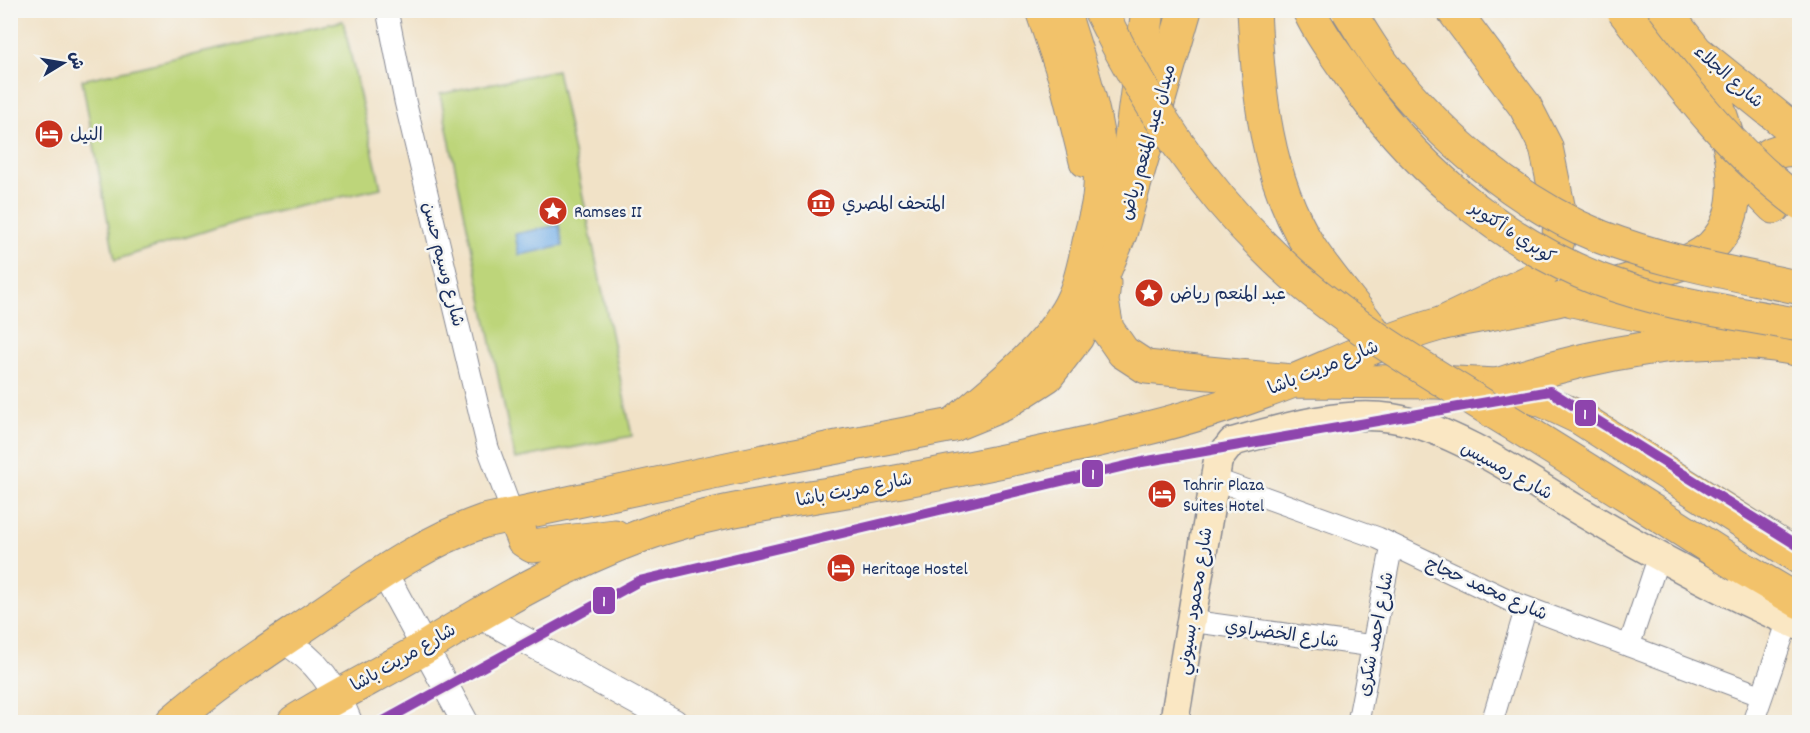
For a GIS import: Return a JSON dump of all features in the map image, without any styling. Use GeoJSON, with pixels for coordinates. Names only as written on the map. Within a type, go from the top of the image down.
{"type":"FeatureCollection","features":[{"type":"Feature","properties":{"kind":"main road"},"geometry":{"type":"LineString","coordinates":[[1042,10],[1078,120],[1094,221]]}},
{"type":"Feature","properties":{"kind":"main road"},"geometry":{"type":"LineString","coordinates":[[953,425],[1030,356],[1067,312],[1083,267],[1099,197],[1099,160],[1094,119],[1064,10]]}},
{"type":"Feature","properties":{"kind":"main road"},"geometry":{"type":"LineString","coordinates":[[1100,10],[1123,55],[1182,151],[1216,194],[1283,265],[1319,297],[1380,340],[1739,566],[1796,616]]}},
{"type":"Feature","properties":{"kind":"main road"},"geometry":{"type":"LineString","coordinates":[[1128,206],[1128,160],[1148,10]]}},
{"type":"Feature","properties":{"kind":"main road","name":"ميدان عبد المنعم رياض"},"geometry":{"type":"LineString","coordinates":[[1106,273],[1185,10]]}},
{"type":"Feature","properties":{"kind":"main road"},"geometry":{"type":"LineString","coordinates":[[1254,10],[1256,60],[1267,138],[1283,194],[1310,248],[1380,340]]}},
{"type":"Feature","properties":{"kind":"main road","name":"كوبري 6 أكتوبر"},"geometry":{"type":"LineString","coordinates":[[1309,10],[1316,26],[1360,91],[1400,140],[1442,183],[1492,221],[1550,259],[1602,280],[1792,340]]}},
{"type":"Feature","properties":{"kind":"main road","name":"كوبري 6 أكتوبر"},"geometry":{"type":"LineString","coordinates":[[1348,10],[1384,66],[1429,118],[1481,164],[1543,209],[1602,237],[1679,262],[1800,288]]}},
{"type":"Feature","properties":{"kind":"main road"},"geometry":{"type":"LineString","coordinates":[[1443,323],[1539,277],[1552,260],[1559,237],[1560,215],[1556,185],[1546,147],[1525,106],[1453,10]]}},
{"type":"Feature","properties":{"kind":"main road"},"geometry":{"type":"LineString","coordinates":[[1623,10],[1707,116],[1791,207]]}},
{"type":"Feature","properties":{"kind":"main road","name":"شارع الجلاء"},"geometry":{"type":"LineString","coordinates":[[1664,10],[1696,51],[1800,135]]}},
{"type":"Feature","properties":{"kind":"main road"},"geometry":{"type":"LineString","coordinates":[[1443,323],[1601,290],[1696,258],[1710,248],[1724,232],[1732,202],[1732,161],[1726,131],[1696,51]]}},
{"type":"Feature","properties":{"kind":"main road"},"geometry":{"type":"LineString","coordinates":[[1791,207],[1759,192],[1754,168],[1761,159],[1772,153],[1800,150]]}},
{"type":"Feature","properties":{"kind":"main road"},"geometry":{"type":"LineString","coordinates":[[1732,202],[1791,207]]}},
{"type":"Feature","properties":{"kind":"main road"},"geometry":{"type":"LineString","coordinates":[[1106,273],[1102,301],[1107,329],[1123,352],[1146,367],[1292,381],[1436,382],[1497,386],[1544,401],[1580,418],[1800,558]]}},
{"type":"Feature","properties":{"kind":"main road"},"geometry":{"type":"LineString","coordinates":[[172,723],[205,693],[383,571],[461,529],[513,515],[764,461],[953,425],[1002,405],[1047,376],[1077,337],[1106,273]]}},
{"type":"Feature","properties":{"kind":"main road"},"geometry":{"type":"LineString","coordinates":[[1564,298],[1792,340]]}},
{"type":"Feature","properties":{"kind":"main road","name":"شارع مريت باشا"},"geometry":{"type":"LineString","coordinates":[[294,723],[343,709],[426,647],[477,614],[559,571],[644,535],[706,516],[868,487],[1152,427],[1292,381],[1350,356],[1443,323]]}},
{"type":"Feature","properties":{"kind":"main road"},"geometry":{"type":"LineString","coordinates":[[1497,386],[1552,367],[1644,350],[1700,344],[1792,340]]}},
{"type":"Feature","properties":{"kind":"main road","name":"شارع رمسيس"},"geometry":{"type":"LineString","coordinates":[[1214,479],[1218,460],[1232,442],[1353,416],[1393,418],[1441,434],[1490,457],[1659,556],[1796,616]]}},
{"type":"Feature","properties":{"kind":"main road","name":"شارع محمود بسيوني"},"geometry":{"type":"LineString","coordinates":[[1174,723],[1214,479]]}},
{"type":"Feature","properties":{"kind":"main road"},"geometry":{"type":"LineString","coordinates":[[513,515],[523,540],[531,546],[604,536],[644,535]]}},
{"type":"Feature","properties":{"kind":"street","name":"شارع وسيم حسن"},"geometry":{"type":"LineString","coordinates":[[387,10],[405,100],[488,448],[513,515]]}},
{"type":"Feature","properties":{"kind":"street","name":"شارع محمد حجاج"},"geometry":{"type":"LineString","coordinates":[[1214,479],[1392,545],[1526,608],[1762,696]]}},
{"type":"Feature","properties":{"kind":"street","name":"شارع احمد شكرى"},"geometry":{"type":"LineString","coordinates":[[1358,723],[1392,545]]}},
{"type":"Feature","properties":{"kind":"street"},"geometry":{"type":"LineString","coordinates":[[1629,646],[1659,556]]}},
{"type":"Feature","properties":{"kind":"street"},"geometry":{"type":"LineString","coordinates":[[383,571],[465,723]]}},
{"type":"Feature","properties":{"kind":"street"},"geometry":{"type":"LineString","coordinates":[[1492,723],[1526,608]]}},
{"type":"Feature","properties":{"kind":"street"},"geometry":{"type":"LineString","coordinates":[[477,614],[674,723]]}},
{"type":"Feature","properties":{"kind":"street"},"geometry":{"type":"LineString","coordinates":[[1753,723],[1796,616]]}},
{"type":"Feature","properties":{"kind":"street","name":"شارع الخضراوي"},"geometry":{"type":"LineString","coordinates":[[1190,621],[1373,646]]}},
{"type":"Feature","properties":{"kind":"street"},"geometry":{"type":"LineString","coordinates":[[282,640],[313,661],[343,709]]}},
{"type":"Feature","properties":{"kind":"green space"},"geometry":{"type":"Polygon","coordinates":[[[343,21],[381,188],[240,220],[115,260],[82,80],[343,21]]]}},
{"type":"Feature","properties":{"kind":"green space"},"geometry":{"type":"Polygon","coordinates":[[[557,70],[632,436],[515,459],[440,94],[557,70]]]}},
{"type":"Feature","properties":{"kind":"water"},"geometry":{"type":"Polygon","coordinates":[[[559,225],[563,246],[519,255],[515,234],[559,225]]]}},
{"type":"Feature","properties":{"kind":"transit line","name":"1"},"geometry":{"type":"LineString","coordinates":[[382,722],[639,581],[1142,462],[1550,391],[1800,547]]}},
{"type":"Feature","properties":{"kind":"place","name":"النيل"},"geometry":{"type":"Point","coordinates":[49,134]}},
{"type":"Feature","properties":{"kind":"place","name":"المتحف المصري"},"geometry":{"type":"Point","coordinates":[821,203]}},
{"type":"Feature","properties":{"kind":"place","name":"Ramses II"},"geometry":{"type":"Point","coordinates":[553,211]}},
{"type":"Feature","properties":{"kind":"place","name":"عبد المنعم رياض"},"geometry":{"type":"Point","coordinates":[1149,293]}},
{"type":"Feature","properties":{"kind":"place","name":"Tahrir Plaza Suites Hotel"},"geometry":{"type":"Point","coordinates":[1162,494]}},
{"type":"Feature","properties":{"kind":"place","name":"Heritage Hostel"},"geometry":{"type":"Point","coordinates":[841,568]}}]}
